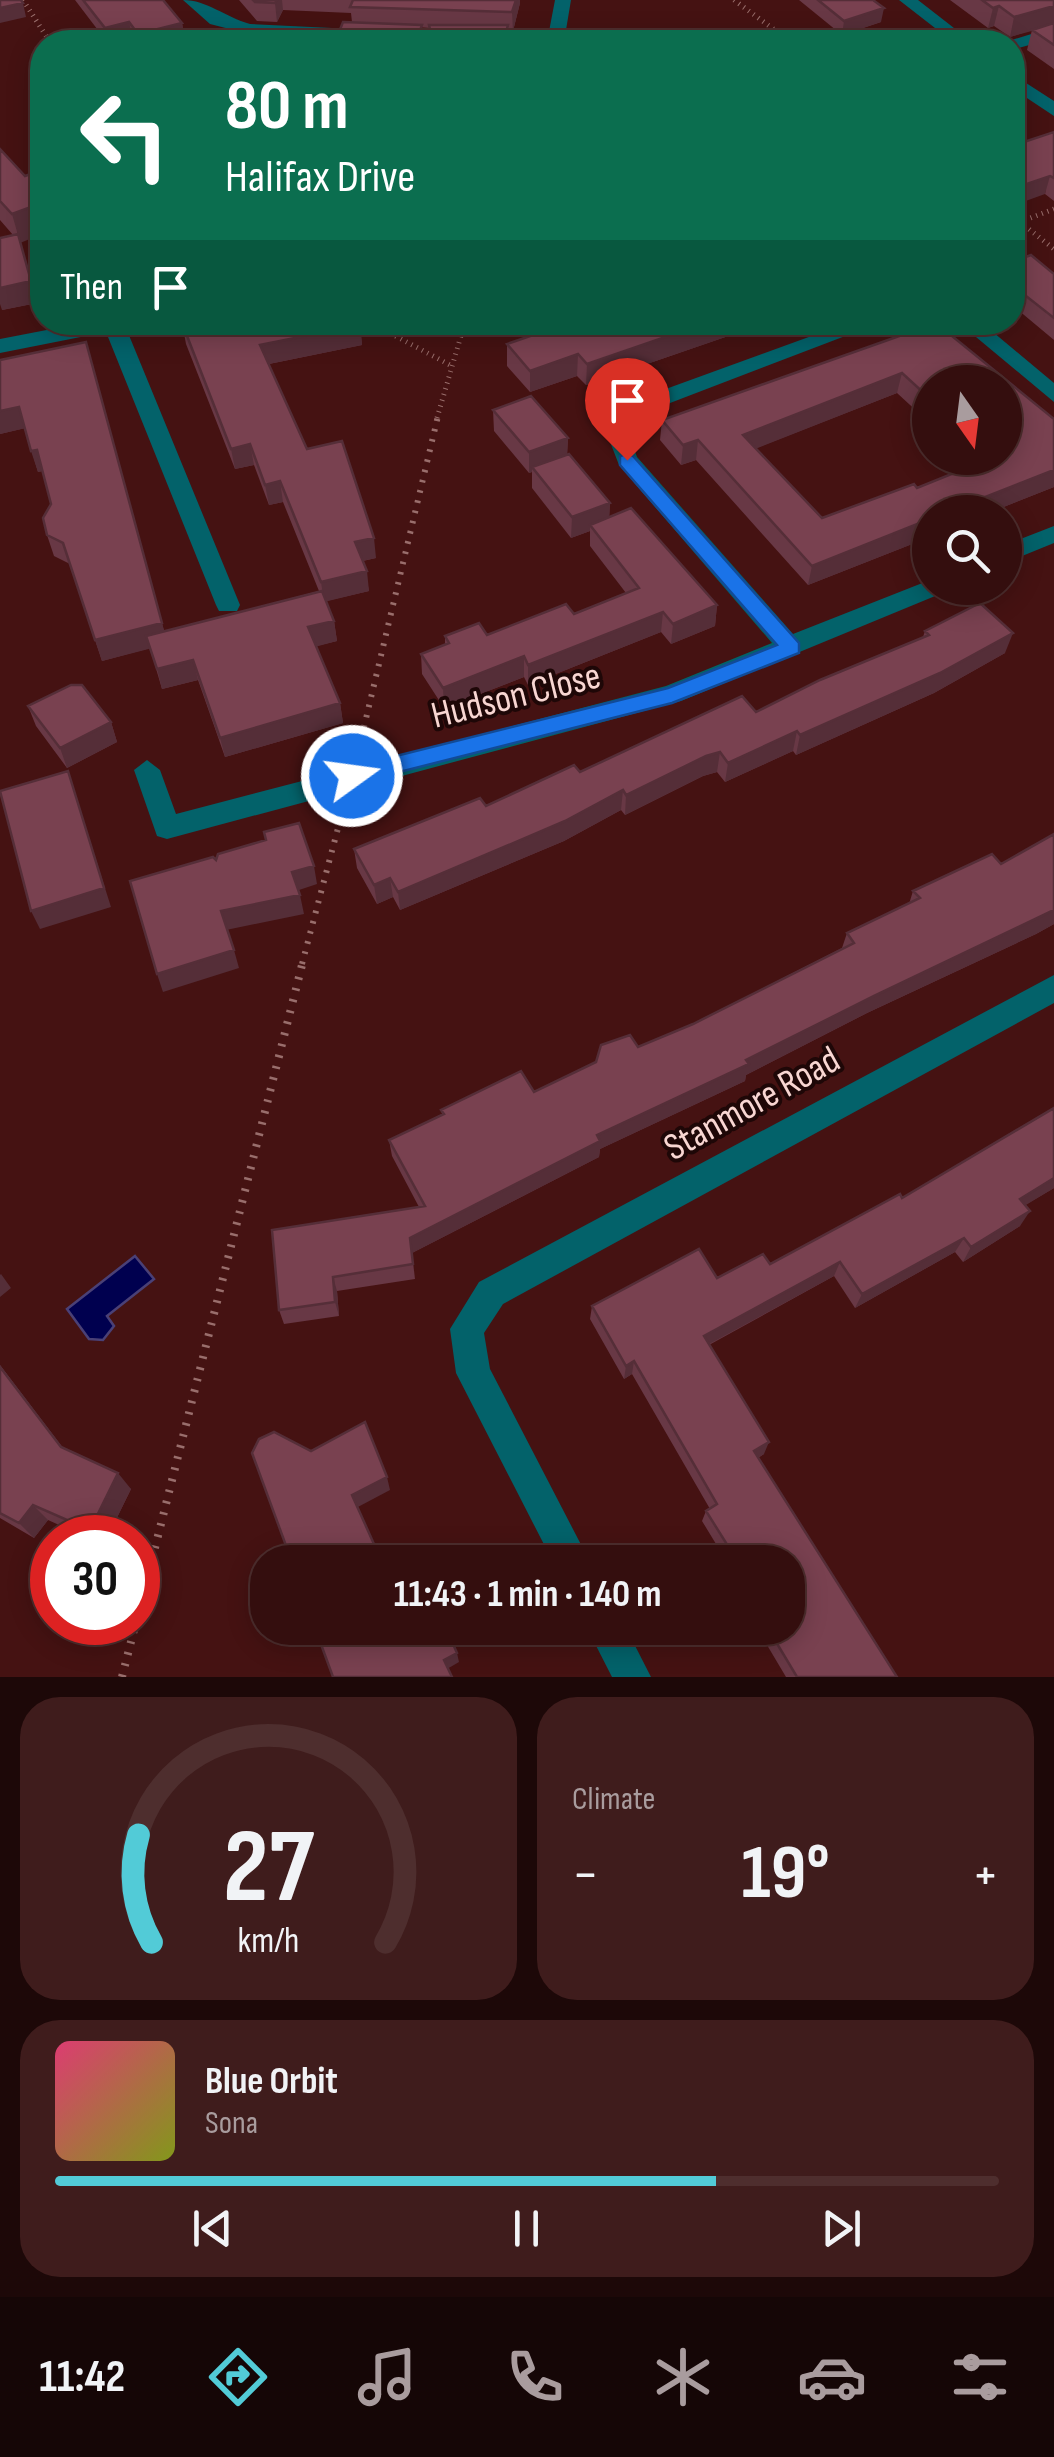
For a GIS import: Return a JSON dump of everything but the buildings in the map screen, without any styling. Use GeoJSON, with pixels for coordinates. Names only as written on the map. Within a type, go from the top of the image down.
{"type":"FeatureCollection","features":[{"type":"Feature","properties":{"kind":"street"},"geometry":{"type":"LineString","coordinates":[[192,0],[204,13],[232,26],[257,30]]}},
{"type":"Feature","properties":{"kind":"street"},"geometry":{"type":"LineString","coordinates":[[558,30],[563,0]]}},
{"type":"Feature","properties":{"kind":"street"},"geometry":{"type":"LineString","coordinates":[[907,0],[947,30]]}},
{"type":"Feature","properties":{"kind":"street"},"geometry":{"type":"LineString","coordinates":[[1025,41],[1054,32]]}},
{"type":"Feature","properties":{"kind":"street"},"geometry":{"type":"LineString","coordinates":[[1025,88],[1054,110]]}},
{"type":"Feature","properties":{"kind":"street"},"geometry":{"type":"LineString","coordinates":[[0,346],[60,335]]}},
{"type":"Feature","properties":{"kind":"street"},"geometry":{"type":"LineString","coordinates":[[123,335],[228,606]]}},
{"type":"Feature","properties":{"kind":"street"},"geometry":{"type":"LineString","coordinates":[[792,648],[627,460],[618,434],[627,419],[650,403],[836,335]]}},
{"type":"Feature","properties":{"kind":"street"},"geometry":{"type":"LineString","coordinates":[[983,335],[1054,395]]}},
{"type":"Feature","properties":{"kind":"street"},"geometry":{"type":"LineString","coordinates":[[1022,548],[1054,534]]}},
{"type":"Feature","properties":{"kind":"street","name":"Hudson Close"},"geometry":{"type":"LineString","coordinates":[[147,770],[167,828],[672,694],[912,596]]}},
{"type":"Feature","properties":{"kind":"street","name":"Stanmore Road"},"geometry":{"type":"LineString","coordinates":[[563,1545],[473,1373],[467,1329],[491,1294],[1054,988]]}},
{"type":"Feature","properties":{"kind":"street"},"geometry":{"type":"LineString","coordinates":[[615,1645],[632,1677]]}},
{"type":"Feature","properties":{"kind":"path"},"geometry":{"type":"LineString","coordinates":[[23,0],[42,30]]}},
{"type":"Feature","properties":{"kind":"path"},"geometry":{"type":"LineString","coordinates":[[734,0],[775,30]]}},
{"type":"Feature","properties":{"kind":"path"},"geometry":{"type":"LineString","coordinates":[[1025,220],[1054,209]]}},
{"type":"Feature","properties":{"kind":"path"},"geometry":{"type":"LineString","coordinates":[[1025,226],[1054,249]]}},
{"type":"Feature","properties":{"kind":"path"},"geometry":{"type":"LineString","coordinates":[[394,335],[450,364]]}},
{"type":"Feature","properties":{"kind":"path"},"geometry":{"type":"LineString","coordinates":[[160,1526],[260,1122],[352,776],[450,364],[461,335]]}},
{"type":"Feature","properties":{"kind":"path"},"geometry":{"type":"LineString","coordinates":[[122,1677],[130,1645]]}},
{"type":"Feature","properties":{"kind":"shaded area"},"geometry":{"type":"Polygon","coordinates":[[[135,1256],[154,1279],[107,1316],[114,1326],[103,1340],[89,1339],[67,1309],[135,1256]]]}},
{"type":"Feature","properties":{"kind":"route"},"geometry":{"type":"LineString","coordinates":[[352,776],[672,694],[792,648],[627,460]]}}]}
